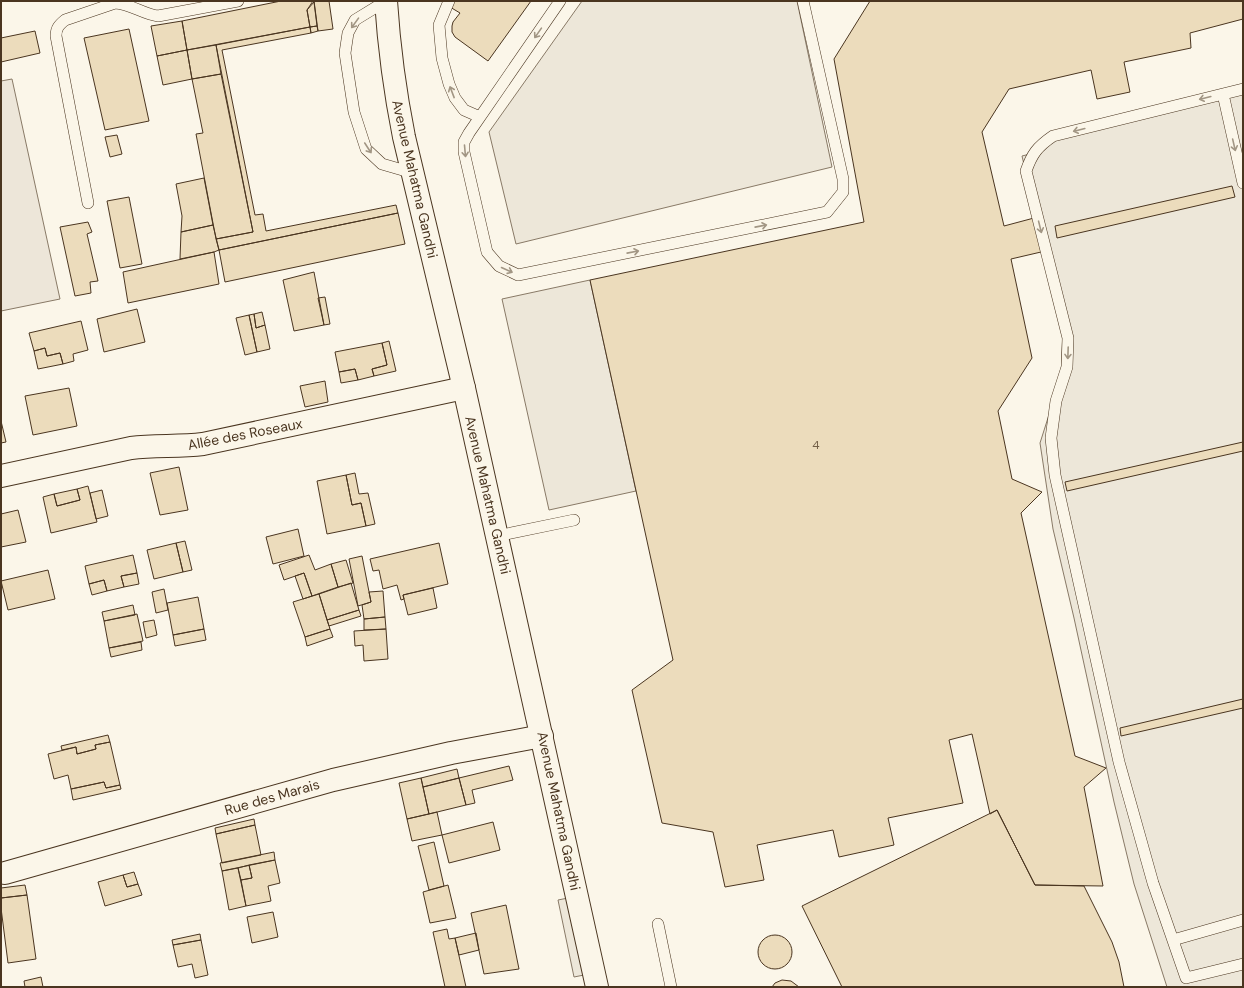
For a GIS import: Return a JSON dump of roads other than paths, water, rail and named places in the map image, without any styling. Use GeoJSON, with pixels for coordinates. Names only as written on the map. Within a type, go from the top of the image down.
{"type":"FeatureCollection","features":[{"type":"Feature","properties":{"kind":"street","name":"Avenue Mahatma Gandhi"},"geometry":{"type":"LineString","coordinates":[[386,1],[388,38],[398,108],[464,388],[597,987]]}},
{"type":"Feature","properties":{"kind":"street","name":"Allée des Roseaux"},"geometry":{"type":"LineString","coordinates":[[1,476],[131,448],[203,444],[464,388]]}},
{"type":"Feature","properties":{"kind":"street","name":"Rue des Marais"},"geometry":{"type":"LineString","coordinates":[[5,873],[333,780],[451,753],[542,736]]}},
{"type":"Feature","properties":{"kind":"lane"},"geometry":{"type":"LineString","coordinates":[[88,203],[56,36],[56,30],[59,24],[65,20],[115,3],[123,3],[150,15],[158,16],[238,1]]}},
{"type":"Feature","properties":{"kind":"lane"},"geometry":{"type":"LineString","coordinates":[[386,1],[355,20],[348,33],[345,54],[347,68],[354,112],[366,150],[382,164],[413,173]]}},
{"type":"Feature","properties":{"kind":"lane"},"geometry":{"type":"LineString","coordinates":[[448,1],[439,25],[442,58],[449,84],[455,98],[464,110],[480,117]]}},
{"type":"Feature","properties":{"kind":"lane"},"geometry":{"type":"LineString","coordinates":[[560,1],[468,133],[464,142],[464,152],[487,252],[499,266],[518,275],[827,212],[843,192],[843,179],[803,1]]}},
{"type":"Feature","properties":{"kind":"lane"},"geometry":{"type":"LineString","coordinates":[[1243,89],[1053,136],[1041,144],[1031,156],[1026,171],[1068,338],[1067,367],[1056,401],[1051,438],[1055,475],[1119,762],[1153,883],[1187,982],[1243,964]]}},
{"type":"Feature","properties":{"kind":"lane"},"geometry":{"type":"LineString","coordinates":[[1223,94],[1243,183]]}},
{"type":"Feature","properties":{"kind":"lane"},"geometry":{"type":"LineString","coordinates":[[497,536],[574,520]]}},
{"type":"Feature","properties":{"kind":"lane"},"geometry":{"type":"LineString","coordinates":[[1172,940],[1243,920]]}},
{"type":"Feature","properties":{"kind":"lane"},"geometry":{"type":"LineString","coordinates":[[658,924],[671,987]]}}]}
